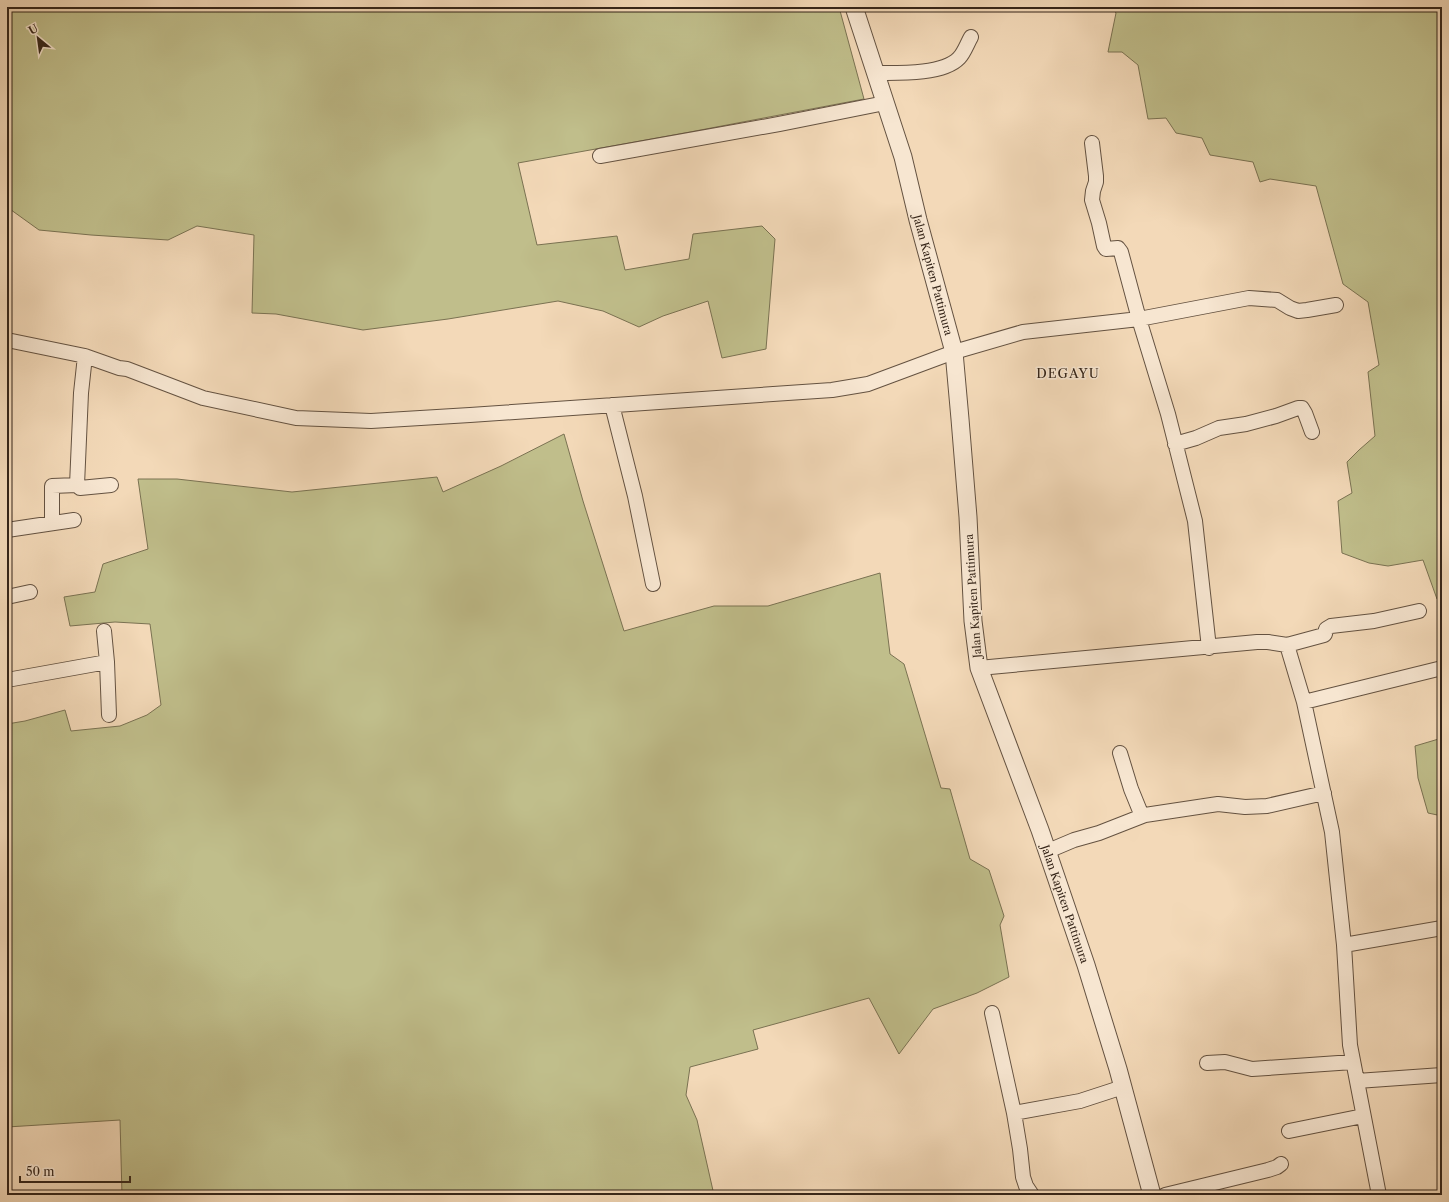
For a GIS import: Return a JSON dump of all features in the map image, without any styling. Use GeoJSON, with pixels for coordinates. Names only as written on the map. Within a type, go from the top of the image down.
{"type":"FeatureCollection","features":[{"type":"Feature","properties":{"kind":"street","name":"Jalan Kapiten Pattimura"},"geometry":{"type":"LineString","coordinates":[[854,7],[903,157],[918,220],[954,352],[967,510],[973,621],[979,668],[1048,851],[1086,965],[1123,1087],[1152,1195]]}},
{"type":"Feature","properties":{"kind":"street"},"geometry":{"type":"LineString","coordinates":[[875,73],[920,71],[953,62],[971,37]]}},
{"type":"Feature","properties":{"kind":"street"},"geometry":{"type":"LineString","coordinates":[[600,156],[779,124],[885,103]]}},
{"type":"Feature","properties":{"kind":"street"},"geometry":{"type":"LineString","coordinates":[[1092,143],[1096,176],[1092,200],[1104,246],[1106,249],[1118,248],[1121,252],[1139,319],[1168,414],[1195,521],[1209,648]]}},
{"type":"Feature","properties":{"kind":"street"},"geometry":{"type":"LineString","coordinates":[[7,340],[85,356],[123,368],[203,398],[296,418],[371,421],[832,390],[868,384],[954,352],[1023,332],[1139,319],[1249,298],[1268,298],[1277,300],[1298,311],[1336,305]]}},
{"type":"Feature","properties":{"kind":"street"},"geometry":{"type":"LineString","coordinates":[[76,486],[81,393],[85,356]]}},
{"type":"Feature","properties":{"kind":"street"},"geometry":{"type":"LineString","coordinates":[[612,405],[635,496],[653,584]]}},
{"type":"Feature","properties":{"kind":"street"},"geometry":{"type":"LineString","coordinates":[[1176,444],[1196,438],[1219,428],[1246,424],[1298,408],[1302,408],[1305,413],[1312,432]]}},
{"type":"Feature","properties":{"kind":"street"},"geometry":{"type":"LineString","coordinates":[[52,523],[52,486],[76,486],[80,488],[111,485]]}},
{"type":"Feature","properties":{"kind":"street"},"geometry":{"type":"LineString","coordinates":[[7,530],[74,520]]}},
{"type":"Feature","properties":{"kind":"street"},"geometry":{"type":"LineString","coordinates":[[7,597],[30,592]]}},
{"type":"Feature","properties":{"kind":"street"},"geometry":{"type":"LineString","coordinates":[[979,668],[1268,642],[1287,645],[1324,636],[1326,634],[1326,628],[1331,626],[1374,621],[1419,611]]}},
{"type":"Feature","properties":{"kind":"street"},"geometry":{"type":"LineString","coordinates":[[104,631],[109,715]]}},
{"type":"Feature","properties":{"kind":"street"},"geometry":{"type":"LineString","coordinates":[[1287,645],[1304,702],[1332,832],[1344,945],[1350,1046],[1379,1195]]}},
{"type":"Feature","properties":{"kind":"street"},"geometry":{"type":"LineString","coordinates":[[7,680],[107,662]]}},
{"type":"Feature","properties":{"kind":"street"},"geometry":{"type":"LineString","coordinates":[[1304,702],[1442,668]]}},
{"type":"Feature","properties":{"kind":"street"},"geometry":{"type":"LineString","coordinates":[[1120,753],[1131,789],[1142,816]]}},
{"type":"Feature","properties":{"kind":"street"},"geometry":{"type":"LineString","coordinates":[[1048,851],[1074,840],[1099,833],[1142,816],[1218,804],[1245,807],[1267,806],[1324,793]]}},
{"type":"Feature","properties":{"kind":"street"},"geometry":{"type":"LineString","coordinates":[[1344,945],[1442,928]]}},
{"type":"Feature","properties":{"kind":"street"},"geometry":{"type":"LineString","coordinates":[[992,1013],[1014,1113],[1023,1177],[1026,1186],[1032,1195]]}},
{"type":"Feature","properties":{"kind":"street"},"geometry":{"type":"LineString","coordinates":[[1207,1063],[1225,1062],[1252,1068],[1353,1062]]}},
{"type":"Feature","properties":{"kind":"street"},"geometry":{"type":"LineString","coordinates":[[1357,1081],[1442,1075]]}},
{"type":"Feature","properties":{"kind":"street"},"geometry":{"type":"LineString","coordinates":[[1014,1113],[1080,1101],[1123,1087]]}},
{"type":"Feature","properties":{"kind":"street"},"geometry":{"type":"LineString","coordinates":[[1289,1131],[1364,1116]]}},
{"type":"Feature","properties":{"kind":"street"},"geometry":{"type":"LineString","coordinates":[[1165,1195],[1268,1170],[1281,1164]]}},
{"type":"Feature","properties":{"kind":"shaded area"},"geometry":{"type":"Polygon","coordinates":[[[7,7],[839,7],[864,99],[518,163],[537,245],[617,236],[625,270],[689,259],[693,234],[762,226],[775,239],[766,349],[722,358],[708,301],[663,316],[639,327],[603,311],[558,301],[448,319],[363,330],[276,314],[252,313],[254,235],[197,226],[168,240],[39,230],[7,207],[7,7]]]}},
{"type":"Feature","properties":{"kind":"shaded area"},"geometry":{"type":"Polygon","coordinates":[[[1112,7],[1442,7],[1442,597],[1437,599],[1423,560],[1388,566],[1369,563],[1342,553],[1338,501],[1352,493],[1347,462],[1375,436],[1368,372],[1379,365],[1368,302],[1343,284],[1316,186],[1270,179],[1260,182],[1253,162],[1210,155],[1202,138],[1176,133],[1166,118],[1148,119],[1138,65],[1122,52],[1108,52],[1116,13],[1112,7]]]}},
{"type":"Feature","properties":{"kind":"shaded area"},"geometry":{"type":"Polygon","coordinates":[[[564,434],[583,501],[624,631],[714,606],[768,606],[880,573],[890,654],[904,664],[941,788],[950,789],[970,859],[989,870],[1004,916],[1000,925],[1009,977],[977,993],[933,1009],[899,1054],[869,998],[753,1030],[758,1049],[690,1067],[686,1095],[697,1120],[714,1195],[122,1195],[120,1120],[7,1127],[7,724],[25,721],[65,710],[71,731],[120,726],[147,715],[161,705],[150,624],[115,622],[70,626],[64,597],[95,592],[103,564],[148,549],[138,479],[177,479],[292,492],[437,477],[443,492],[501,466],[564,434]]]}},
{"type":"Feature","properties":{"kind":"shaded area"},"geometry":{"type":"Polygon","coordinates":[[[1442,738],[1442,816],[1428,813],[1418,778],[1415,746],[1442,738]]]}},
{"type":"Feature","properties":{"kind":"district","name":"DEGAYU"},"geometry":{"type":"Point","coordinates":[1068,373]}}]}
